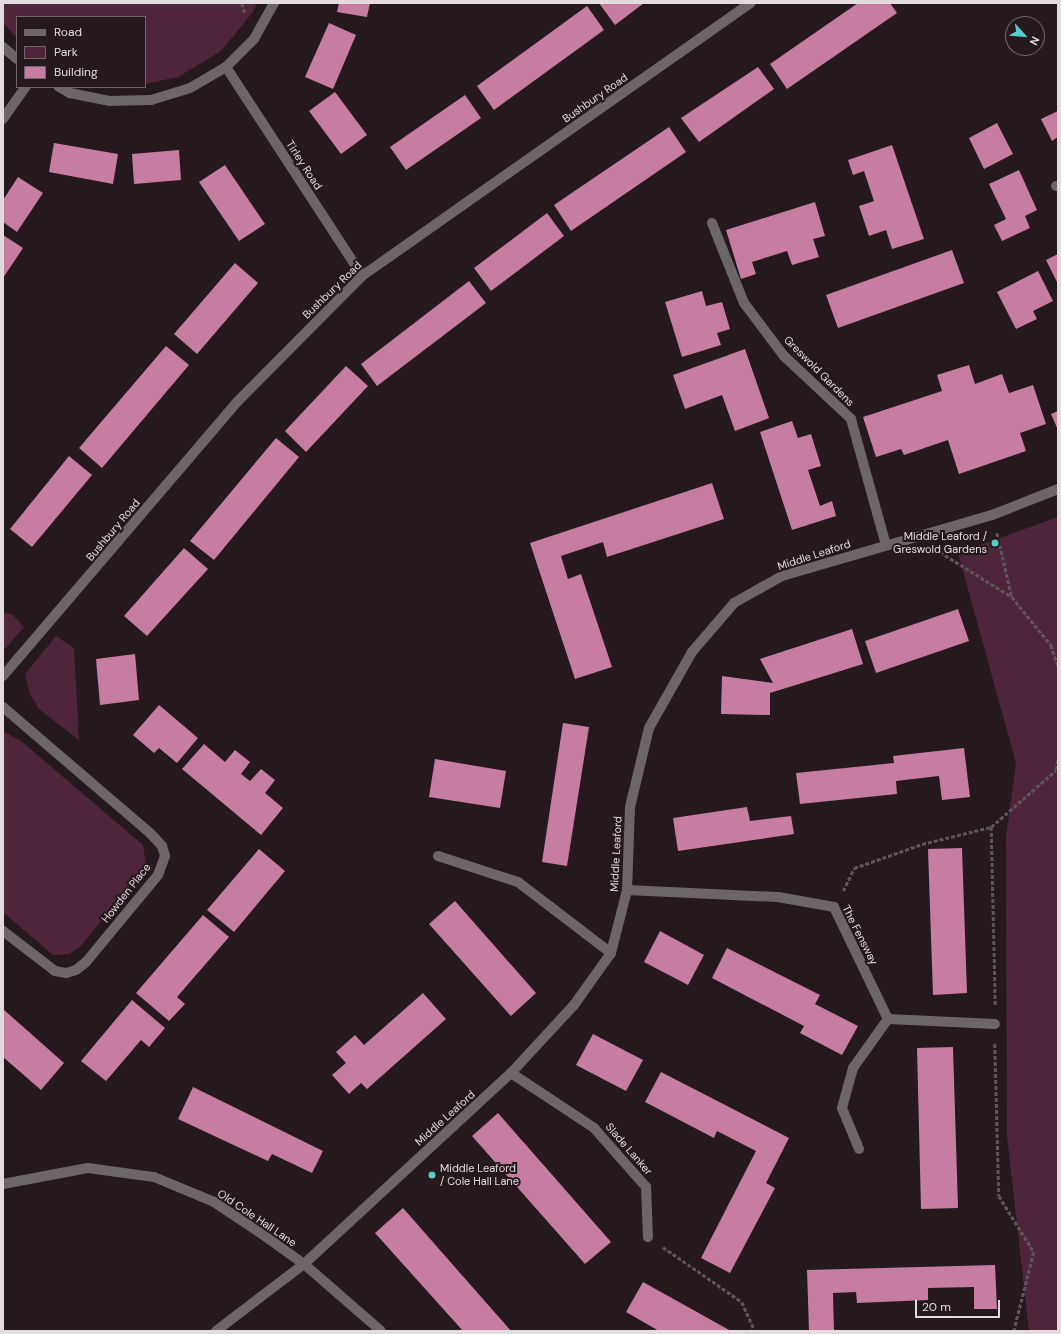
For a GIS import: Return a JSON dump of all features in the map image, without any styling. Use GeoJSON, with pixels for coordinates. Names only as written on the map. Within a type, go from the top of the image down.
{"type":"FeatureCollection","features":[{"type":"Feature","properties":{"kind":"street"},"geometry":{"type":"LineString","coordinates":[[61,88],[70,93],[110,101],[151,100],[190,88],[226,67],[254,39],[274,3]]}},
{"type":"Feature","properties":{"kind":"street","name":"Bushbury Road"},"geometry":{"type":"LineString","coordinates":[[3,676],[238,401],[362,276],[752,3]]}},
{"type":"Feature","properties":{"kind":"street"},"geometry":{"type":"LineString","coordinates":[[3,47],[16,58]]}},
{"type":"Feature","properties":{"kind":"street","name":"Tirley Road"},"geometry":{"type":"LineString","coordinates":[[226,67],[362,276]]}},
{"type":"Feature","properties":{"kind":"street"},"geometry":{"type":"LineString","coordinates":[[3,119],[23,88]]}},
{"type":"Feature","properties":{"kind":"street","name":"Greswold Gardens"},"geometry":{"type":"LineString","coordinates":[[712,224],[744,303],[784,356],[851,419],[886,545]]}},
{"type":"Feature","properties":{"kind":"street","name":"Middle Leaford"},"geometry":{"type":"LineString","coordinates":[[216,1331],[304,1264],[511,1073],[574,1005],[611,954],[627,890],[630,807],[649,728],[692,652],[734,603],[782,576],[992,515],[1058,489]]}},
{"type":"Feature","properties":{"kind":"street","name":"Howden Place"},"geometry":{"type":"LineString","coordinates":[[3,707],[150,833],[162,846],[165,856],[158,875],[86,962],[76,970],[66,972],[56,971],[3,931]]}},
{"type":"Feature","properties":{"kind":"street"},"geometry":{"type":"LineString","coordinates":[[438,856],[518,882],[611,954]]}},
{"type":"Feature","properties":{"kind":"street","name":"The Fensway"},"geometry":{"type":"LineString","coordinates":[[627,890],[778,897],[834,907],[888,1020]]}},
{"type":"Feature","properties":{"kind":"street"},"geometry":{"type":"LineString","coordinates":[[859,1149],[842,1108],[853,1068],[888,1020],[995,1024]]}},
{"type":"Feature","properties":{"kind":"street","name":"Slade Lanker"},"geometry":{"type":"LineString","coordinates":[[511,1073],[594,1128],[646,1187],[648,1236]]}},
{"type":"Feature","properties":{"kind":"street","name":"Old Cole Hall Lane"},"geometry":{"type":"LineString","coordinates":[[3,1184],[88,1168],[154,1177],[214,1202],[304,1264],[381,1331]]}},
{"type":"Feature","properties":{"kind":"path"},"geometry":{"type":"LineString","coordinates":[[992,515],[1012,597]]}},
{"type":"Feature","properties":{"kind":"path"},"geometry":{"type":"LineString","coordinates":[[917,538],[1012,597],[1051,645],[1058,666]]}},
{"type":"Feature","properties":{"kind":"path"},"geometry":{"type":"LineString","coordinates":[[834,907],[854,868],[922,844],[991,827]]}},
{"type":"Feature","properties":{"kind":"path"},"geometry":{"type":"LineString","coordinates":[[648,1236],[742,1302],[755,1331]]}},
{"type":"Feature","properties":{"kind":"green space"},"geometry":{"type":"Polygon","coordinates":[[[3,3],[257,3],[253,12],[221,51],[178,77],[146,84],[146,16],[16,16],[16,37],[3,23],[3,3]]]}},
{"type":"Feature","properties":{"kind":"green space"},"geometry":{"type":"Polygon","coordinates":[[[1058,517],[1058,1331],[1029,1331],[1007,1136],[1006,837],[1016,763],[958,553],[1058,517]]]}},
{"type":"Feature","properties":{"kind":"green space"},"geometry":{"type":"Polygon","coordinates":[[[3,613],[12,614],[24,627],[3,651],[3,613]]]}},
{"type":"Feature","properties":{"kind":"green space"},"geometry":{"type":"Polygon","coordinates":[[[56,636],[74,648],[79,740],[40,710],[30,695],[25,674],[56,636]]]}},
{"type":"Feature","properties":{"kind":"green space"},"geometry":{"type":"Polygon","coordinates":[[[3,731],[21,741],[143,845],[146,864],[81,946],[69,954],[53,955],[3,912],[3,731]]]}},
{"type":"Feature","properties":{"kind":"building"},"geometry":{"type":"Polygon","coordinates":[[[339,3],[370,3],[367,17],[337,12],[339,3]]]}},
{"type":"Feature","properties":{"kind":"building"},"geometry":{"type":"Polygon","coordinates":[[[599,3],[644,3],[615,25],[599,3]]]}},
{"type":"Feature","properties":{"kind":"building"},"geometry":{"type":"Polygon","coordinates":[[[858,3],[890,3],[897,13],[787,89],[770,64],[858,3]]]}},
{"type":"Feature","properties":{"kind":"building"},"geometry":{"type":"Polygon","coordinates":[[[587,6],[604,30],[494,110],[477,86],[587,6]]]}},
{"type":"Feature","properties":{"kind":"building"},"geometry":{"type":"Polygon","coordinates":[[[329,23],[356,35],[333,89],[305,77],[329,23]]]}},
{"type":"Feature","properties":{"kind":"building"},"geometry":{"type":"Polygon","coordinates":[[[758,67],[774,89],[699,142],[681,118],[758,67]]]}},
{"type":"Feature","properties":{"kind":"building"},"geometry":{"type":"Polygon","coordinates":[[[335,92],[367,135],[341,154],[309,111],[335,92]]]}},
{"type":"Feature","properties":{"kind":"building"},"geometry":{"type":"Polygon","coordinates":[[[465,95],[481,118],[406,170],[390,147],[465,95]]]}},
{"type":"Feature","properties":{"kind":"building"},"geometry":{"type":"Polygon","coordinates":[[[1058,111],[1058,137],[1052,141],[1041,119],[1058,111]]]}},
{"type":"Feature","properties":{"kind":"building"},"geometry":{"type":"Polygon","coordinates":[[[997,123],[1013,154],[984,169],[969,138],[997,123]]]}},
{"type":"Feature","properties":{"kind":"building"},"geometry":{"type":"Polygon","coordinates":[[[669,127],[686,152],[571,231],[554,205],[669,127]]]}},
{"type":"Feature","properties":{"kind":"building"},"geometry":{"type":"Polygon","coordinates":[[[54,143],[118,154],[113,184],[49,172],[54,143]]]}},
{"type":"Feature","properties":{"kind":"building"},"geometry":{"type":"Polygon","coordinates":[[[892,145],[924,239],[892,249],[886,230],[869,236],[859,206],[874,201],[864,171],[853,175],[848,160],[892,145]]]}},
{"type":"Feature","properties":{"kind":"building"},"geometry":{"type":"Polygon","coordinates":[[[179,150],[181,180],[134,184],[132,154],[179,150]]]}},
{"type":"Feature","properties":{"kind":"building"},"geometry":{"type":"Polygon","coordinates":[[[225,165],[265,224],[239,241],[199,182],[225,165]]]}},
{"type":"Feature","properties":{"kind":"building"},"geometry":{"type":"Polygon","coordinates":[[[1019,170],[1037,210],[1025,216],[1030,228],[1002,241],[994,225],[1006,219],[989,184],[1019,170]]]}},
{"type":"Feature","properties":{"kind":"building"},"geometry":{"type":"Polygon","coordinates":[[[18,177],[43,193],[17,232],[3,222],[3,200],[18,177]]]}},
{"type":"Feature","properties":{"kind":"building"},"geometry":{"type":"Polygon","coordinates":[[[815,202],[825,236],[813,239],[819,257],[792,265],[787,251],[752,262],[756,274],[741,279],[726,230],[815,202]]]}},
{"type":"Feature","properties":{"kind":"building"},"geometry":{"type":"Polygon","coordinates":[[[547,213],[564,236],[491,291],[474,268],[547,213]]]}},
{"type":"Feature","properties":{"kind":"building"},"geometry":{"type":"Polygon","coordinates":[[[3,235],[23,248],[3,278],[3,235]]]}},
{"type":"Feature","properties":{"kind":"building"},"geometry":{"type":"Polygon","coordinates":[[[952,250],[964,283],[838,328],[826,295],[952,250]]]}},
{"type":"Feature","properties":{"kind":"building"},"geometry":{"type":"Polygon","coordinates":[[[1058,254],[1058,284],[1046,260],[1058,254]]]}},
{"type":"Feature","properties":{"kind":"building"},"geometry":{"type":"Polygon","coordinates":[[[235,263],[258,283],[197,354],[174,334],[235,263]]]}},
{"type":"Feature","properties":{"kind":"building"},"geometry":{"type":"Polygon","coordinates":[[[1038,271],[1053,301],[1033,311],[1037,319],[1016,329],[997,292],[1038,271]]]}},
{"type":"Feature","properties":{"kind":"building"},"geometry":{"type":"Polygon","coordinates":[[[469,281],[486,303],[377,386],[361,364],[469,281]]]}},
{"type":"Feature","properties":{"kind":"building"},"geometry":{"type":"Polygon","coordinates":[[[702,291],[706,306],[722,302],[730,329],[717,333],[721,345],[682,357],[665,302],[702,291]]]}},
{"type":"Feature","properties":{"kind":"building"},"geometry":{"type":"Polygon","coordinates":[[[166,346],[189,365],[102,468],[79,448],[166,346]]]}},
{"type":"Feature","properties":{"kind":"building"},"geometry":{"type":"Polygon","coordinates":[[[745,349],[769,418],[735,431],[722,395],[685,409],[673,375],[745,349]]]}},
{"type":"Feature","properties":{"kind":"building"},"geometry":{"type":"Polygon","coordinates":[[[969,365],[975,384],[1002,374],[1009,393],[1033,385],[1046,424],[1020,433],[1026,451],[959,474],[948,440],[904,455],[901,449],[876,457],[863,417],[942,391],[937,375],[969,365]]]}},
{"type":"Feature","properties":{"kind":"building"},"geometry":{"type":"Polygon","coordinates":[[[346,366],[368,386],[306,452],[285,431],[346,366]]]}},
{"type":"Feature","properties":{"kind":"building"},"geometry":{"type":"Polygon","coordinates":[[[1058,411],[1058,430],[1051,414],[1058,411]]]}},
{"type":"Feature","properties":{"kind":"building"},"geometry":{"type":"Polygon","coordinates":[[[792,421],[798,438],[811,434],[821,466],[808,470],[820,506],[832,501],[836,516],[792,530],[760,432],[792,421]]]}},
{"type":"Feature","properties":{"kind":"building"},"geometry":{"type":"Polygon","coordinates":[[[276,438],[299,457],[214,560],[190,541],[276,438]]]}},
{"type":"Feature","properties":{"kind":"building"},"geometry":{"type":"Polygon","coordinates":[[[69,456],[92,475],[32,547],[10,529],[69,456]]]}},
{"type":"Feature","properties":{"kind":"building"},"geometry":{"type":"Polygon","coordinates":[[[712,483],[724,519],[607,557],[603,542],[561,556],[568,579],[581,574],[612,667],[575,679],[530,543],[712,483]]]}},
{"type":"Feature","properties":{"kind":"building"},"geometry":{"type":"Polygon","coordinates":[[[184,548],[208,569],[147,636],[124,616],[184,548]]]}},
{"type":"Feature","properties":{"kind":"building"},"geometry":{"type":"Polygon","coordinates":[[[958,609],[969,641],[876,673],[865,641],[958,609]]]}},
{"type":"Feature","properties":{"kind":"building"},"geometry":{"type":"Polygon","coordinates":[[[852,629],[863,664],[770,693],[770,715],[721,714],[722,676],[773,683],[760,659],[852,629]]]}},
{"type":"Feature","properties":{"kind":"building"},"geometry":{"type":"Polygon","coordinates":[[[135,654],[139,700],[100,705],[96,659],[135,654]]]}},
{"type":"Feature","properties":{"kind":"building"},"geometry":{"type":"Polygon","coordinates":[[[159,705],[198,738],[177,763],[159,748],[154,753],[133,735],[159,705]]]}},
{"type":"Feature","properties":{"kind":"building"},"geometry":{"type":"Polygon","coordinates":[[[563,723],[589,727],[567,866],[542,862],[563,723]]]}},
{"type":"Feature","properties":{"kind":"building"},"geometry":{"type":"Polygon","coordinates":[[[204,744],[225,762],[235,750],[250,762],[241,774],[250,781],[261,769],[275,780],[265,793],[283,808],[261,835],[182,769],[204,744]]]}},
{"type":"Feature","properties":{"kind":"building"},"geometry":{"type":"Polygon","coordinates":[[[964,748],[970,797],[942,800],[939,776],[896,781],[897,794],[800,804],[796,773],[894,763],[893,756],[964,748]]]}},
{"type":"Feature","properties":{"kind":"building"},"geometry":{"type":"Polygon","coordinates":[[[435,759],[506,771],[500,808],[429,797],[435,759]]]}},
{"type":"Feature","properties":{"kind":"building"},"geometry":{"type":"Polygon","coordinates":[[[747,807],[750,821],[791,816],[794,834],[678,851],[673,818],[747,807]]]}},
{"type":"Feature","properties":{"kind":"building"},"geometry":{"type":"Polygon","coordinates":[[[962,848],[967,993],[933,995],[928,849],[962,848]]]}},
{"type":"Feature","properties":{"kind":"building"},"geometry":{"type":"Polygon","coordinates":[[[259,849],[285,871],[234,932],[207,910],[259,849]]]}},
{"type":"Feature","properties":{"kind":"building"},"geometry":{"type":"Polygon","coordinates":[[[455,901],[536,993],[511,1016],[429,924],[455,901]]]}},
{"type":"Feature","properties":{"kind":"building"},"geometry":{"type":"Polygon","coordinates":[[[203,915],[229,937],[177,997],[185,1004],[169,1021],[136,993],[203,915]]]}},
{"type":"Feature","properties":{"kind":"building"},"geometry":{"type":"Polygon","coordinates":[[[660,931],[704,955],[688,985],[644,962],[660,931]]]}},
{"type":"Feature","properties":{"kind":"building"},"geometry":{"type":"Polygon","coordinates":[[[727,948],[820,995],[815,1004],[858,1026],[842,1055],[800,1033],[804,1026],[712,978],[727,948]]]}},
{"type":"Feature","properties":{"kind":"building"},"geometry":{"type":"Polygon","coordinates":[[[423,993],[446,1019],[367,1089],[361,1083],[349,1094],[332,1075],[346,1063],[336,1052],[355,1035],[364,1045],[423,993]]]}},
{"type":"Feature","properties":{"kind":"building"},"geometry":{"type":"Polygon","coordinates":[[[132,1000],[165,1028],[149,1047],[141,1040],[106,1081],[81,1061],[132,1000]]]}},
{"type":"Feature","properties":{"kind":"building"},"geometry":{"type":"Polygon","coordinates":[[[3,1009],[64,1063],[41,1090],[3,1057],[3,1009]]]}},
{"type":"Feature","properties":{"kind":"building"},"geometry":{"type":"Polygon","coordinates":[[[593,1034],[643,1060],[626,1091],[576,1065],[593,1034]]]}},
{"type":"Feature","properties":{"kind":"building"},"geometry":{"type":"Polygon","coordinates":[[[953,1047],[958,1208],[921,1209],[917,1048],[953,1047]]]}},
{"type":"Feature","properties":{"kind":"building"},"geometry":{"type":"Polygon","coordinates":[[[661,1072],[789,1138],[766,1183],[775,1188],[730,1273],[701,1258],[756,1151],[717,1131],[714,1138],[645,1102],[661,1072]]]}},
{"type":"Feature","properties":{"kind":"building"},"geometry":{"type":"Polygon","coordinates":[[[193,1087],[323,1151],[312,1173],[272,1154],[268,1161],[178,1119],[193,1087]]]}},
{"type":"Feature","properties":{"kind":"building"},"geometry":{"type":"Polygon","coordinates":[[[498,1113],[611,1242],[585,1264],[472,1136],[498,1113]]]}},
{"type":"Feature","properties":{"kind":"building"},"geometry":{"type":"Polygon","coordinates":[[[403,1208],[511,1331],[463,1331],[375,1233],[403,1208]]]}},
{"type":"Feature","properties":{"kind":"building"},"geometry":{"type":"Polygon","coordinates":[[[995,1265],[997,1309],[974,1309],[974,1287],[928,1288],[928,1300],[857,1303],[856,1292],[833,1293],[834,1331],[809,1331],[807,1270],[995,1265]]]}},
{"type":"Feature","properties":{"kind":"building"},"geometry":{"type":"Polygon","coordinates":[[[643,1282],[731,1331],[659,1331],[626,1312],[643,1282]]]}},
{"type":"Feature","properties":{"kind":"place","name":"Middle Leaford / Greswold Gardens"},"geometry":{"type":"Point","coordinates":[995,543]}},
{"type":"Feature","properties":{"kind":"place","name":"Middle Leaford / Cole Hall Lane"},"geometry":{"type":"Point","coordinates":[432,1175]}}]}
